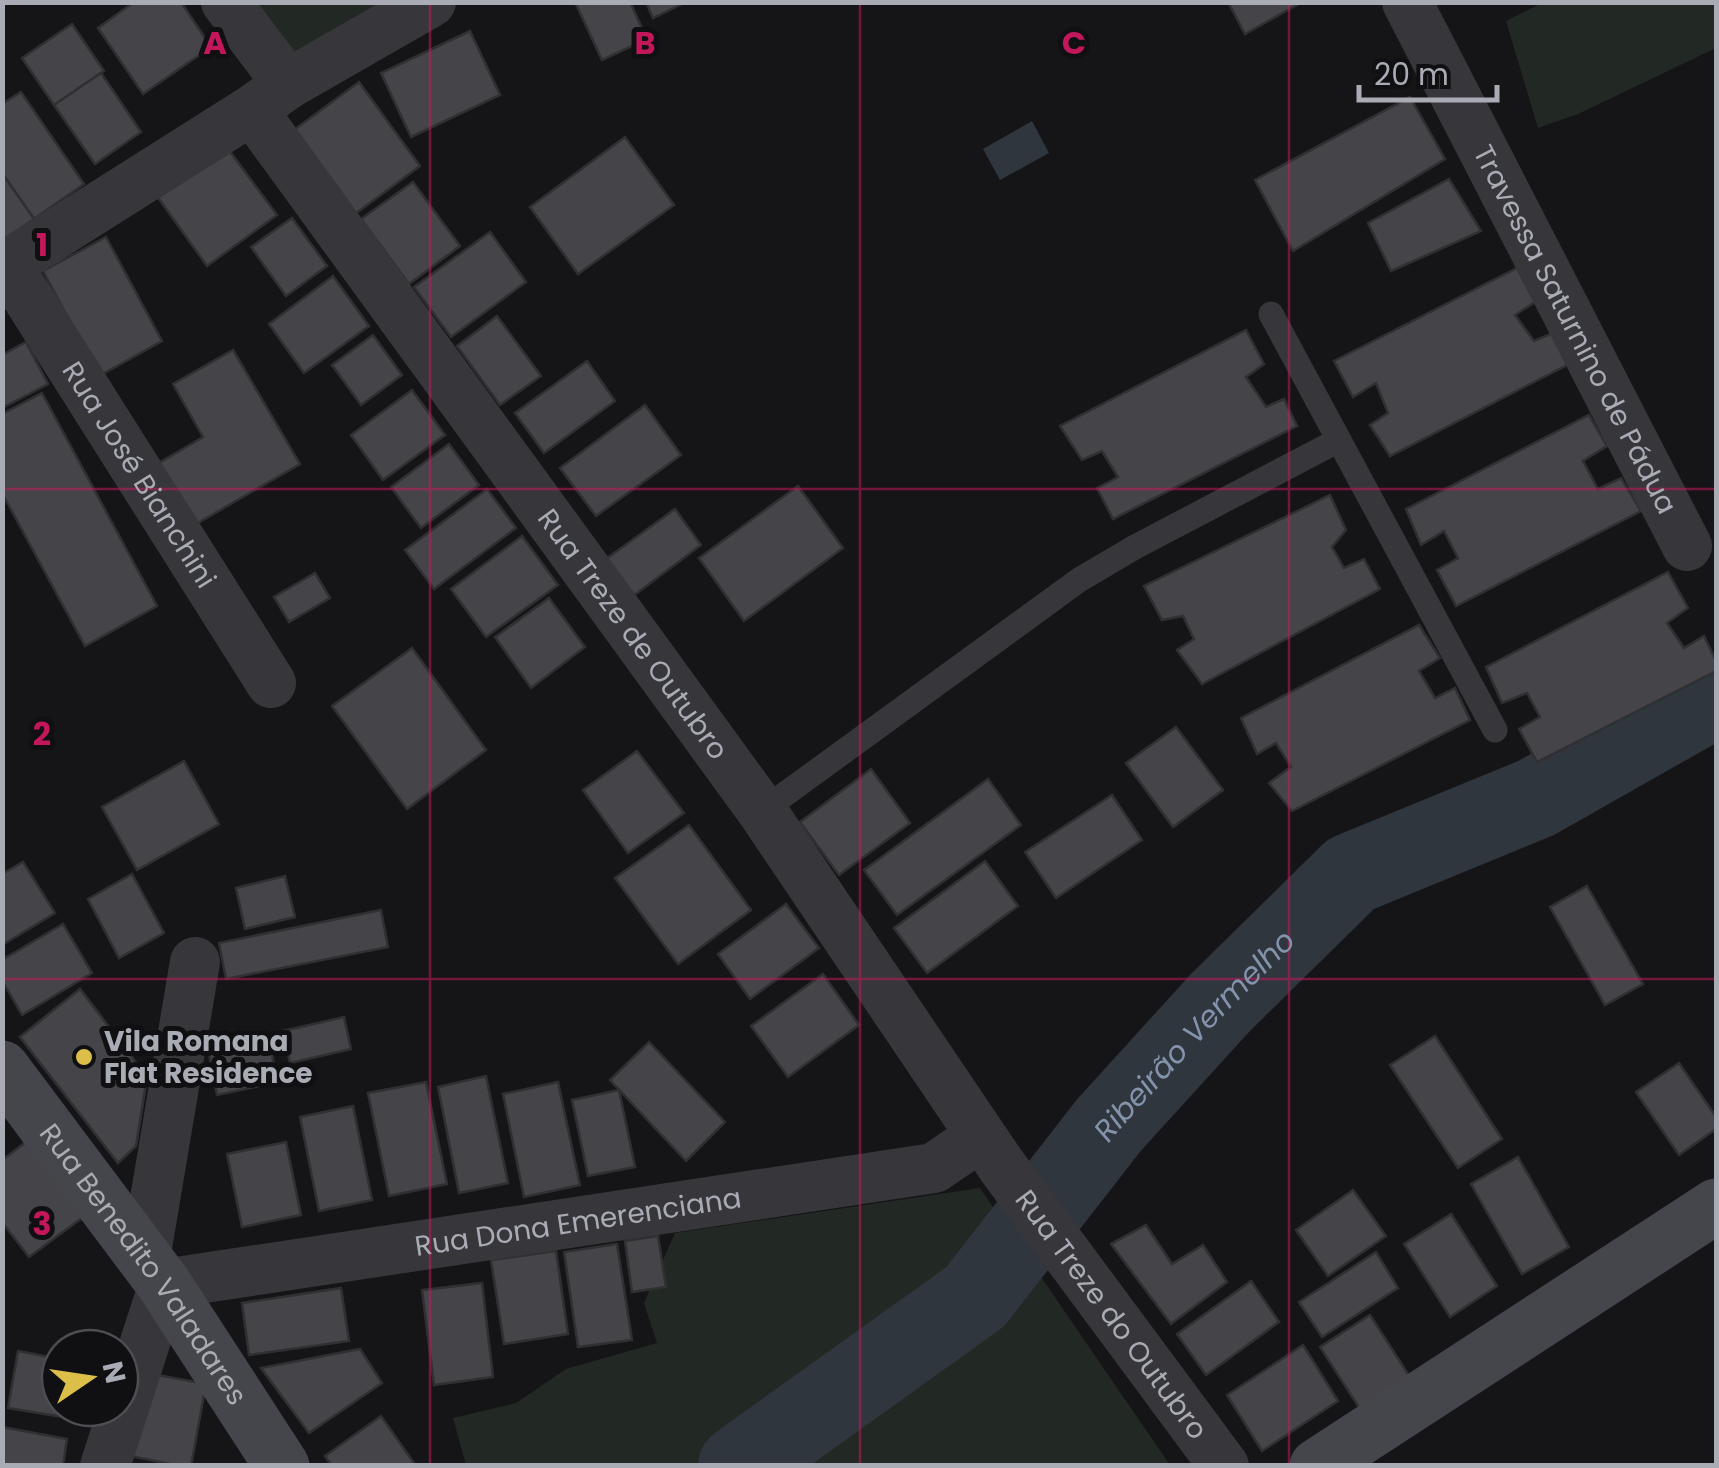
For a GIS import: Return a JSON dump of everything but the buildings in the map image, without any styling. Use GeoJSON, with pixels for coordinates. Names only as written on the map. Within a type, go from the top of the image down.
{"type":"FeatureCollection","features":[{"type":"Feature","properties":{"kind":"main road","name":"Rua Benedito Valadares"},"geometry":{"type":"LineString","coordinates":[[2,1068],[154,1272],[282,1466]]}},
{"type":"Feature","properties":{"kind":"main road"},"geometry":{"type":"LineString","coordinates":[[1317,1466],[1716,1206]]}},
{"type":"Feature","properties":{"kind":"street","name":"Rua Treze de Outubro"},"geometry":{"type":"LineString","coordinates":[[226,2],[270,97],[762,810],[990,1151]]}},
{"type":"Feature","properties":{"kind":"street"},"geometry":{"type":"LineString","coordinates":[[5,266],[270,97],[431,2]]}},
{"type":"Feature","properties":{"kind":"street","name":"Travessa Saturnino de Pádua"},"geometry":{"type":"LineString","coordinates":[[1408,2],[1687,546]]}},
{"type":"Feature","properties":{"kind":"street","name":"Rua José Bianchini"},"geometry":{"type":"LineString","coordinates":[[5,266],[271,684]]}},
{"type":"Feature","properties":{"kind":"street"},"geometry":{"type":"LineString","coordinates":[[105,1466],[154,1272],[195,962]]}},
{"type":"Feature","properties":{"kind":"street","name":"Rua Dona Emerenciana"},"geometry":{"type":"LineString","coordinates":[[154,1272],[934,1168],[990,1151]]}},
{"type":"Feature","properties":{"kind":"street","name":"Rua Treze do Outubro"},"geometry":{"type":"LineString","coordinates":[[990,1151],[1224,1466]]}},
{"type":"Feature","properties":{"kind":"lane"},"geometry":{"type":"LineString","coordinates":[[1271,314],[1495,730]]}},
{"type":"Feature","properties":{"kind":"lane"},"geometry":{"type":"LineString","coordinates":[[762,810],[1078,580],[1337,441]]}},
{"type":"Feature","properties":{"kind":"shaded area"},"geometry":{"type":"Polygon","coordinates":[[[247,3],[391,3],[298,60],[247,3]]]}},
{"type":"Feature","properties":{"kind":"shaded area"},"geometry":{"type":"Polygon","coordinates":[[[1542,3],[1716,3],[1716,48],[1578,114],[1538,128],[1506,21],[1542,3]]]}},
{"type":"Feature","properties":{"kind":"shaded area"},"geometry":{"type":"Polygon","coordinates":[[[1032,121],[1049,153],[1000,180],[983,149],[1032,121]]]}},
{"type":"Feature","properties":{"kind":"shaded area"},"geometry":{"type":"Polygon","coordinates":[[[980,1188],[1170,1465],[466,1465],[453,1418],[516,1403],[566,1369],[657,1343],[644,1303],[675,1233],[980,1188]]]}},
{"type":"Feature","properties":{"kind":"waterway","name":"Ribeirão Vermelho"},"geometry":{"type":"LineString","coordinates":[[739,1466],[975,1297],[1109,1125],[1220,1003],[1351,874],[1536,798],[1716,696]]}},
{"type":"Feature","properties":{"kind":"place","name":"Vila Romana Flat Residence"},"geometry":{"type":"Point","coordinates":[84,1057]}}]}
